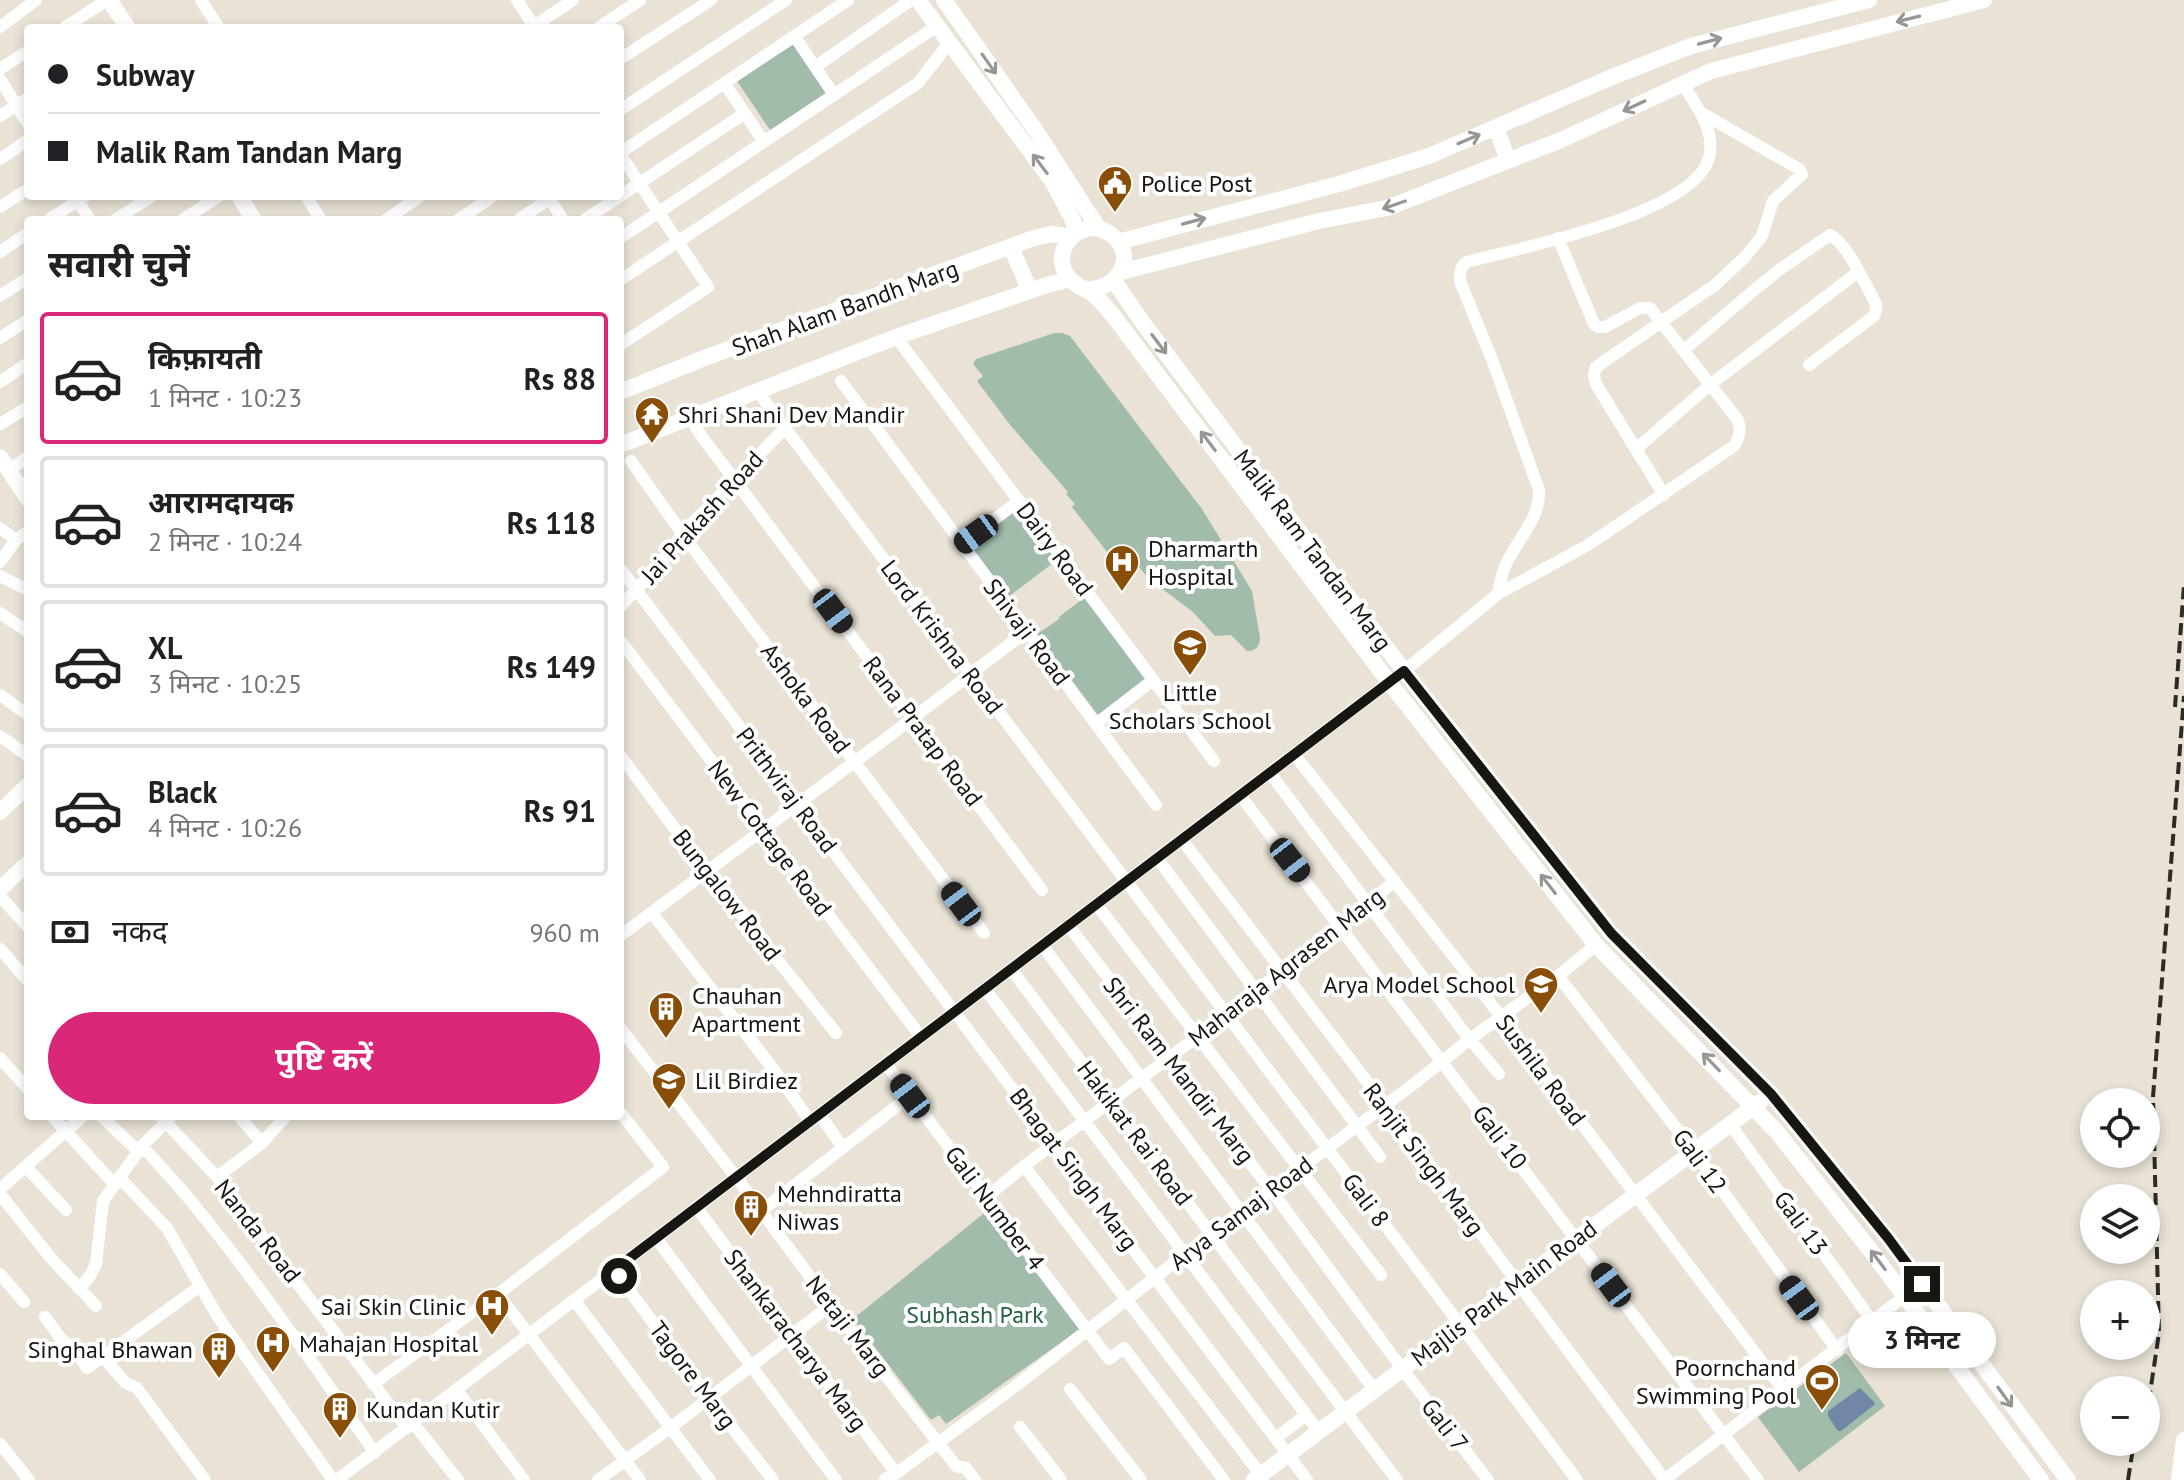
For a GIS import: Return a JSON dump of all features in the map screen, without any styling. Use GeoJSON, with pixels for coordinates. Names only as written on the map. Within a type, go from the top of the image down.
{"type":"FeatureCollection","features":[{"type":"Feature","properties":{"kind":"street"},"geometry":{"type":"LineString","coordinates":[[0,27],[36,0]]}},
{"type":"Feature","properties":{"kind":"street"},"geometry":{"type":"LineString","coordinates":[[70,24],[108,0],[125,24]]}},
{"type":"Feature","properties":{"kind":"street"},"geometry":{"type":"LineString","coordinates":[[201,0],[216,24]]}},
{"type":"Feature","properties":{"kind":"street"},"geometry":{"type":"LineString","coordinates":[[517,0],[532,24]]}},
{"type":"Feature","properties":{"kind":"street"},"geometry":{"type":"LineString","coordinates":[[538,24],[573,0]]}},
{"type":"Feature","properties":{"kind":"street"},"geometry":{"type":"LineString","coordinates":[[604,24],[640,0]]}},
{"type":"Feature","properties":{"kind":"street"},"geometry":{"type":"LineString","coordinates":[[624,56],[711,0]]}},
{"type":"Feature","properties":{"kind":"street"},"geometry":{"type":"LineString","coordinates":[[624,107],[786,0]]}},
{"type":"Feature","properties":{"kind":"street"},"geometry":{"type":"LineString","coordinates":[[624,151],[848,0]]}},
{"type":"Feature","properties":{"kind":"street"},"geometry":{"type":"LineString","coordinates":[[815,67],[911,0]]}},
{"type":"Feature","properties":{"kind":"street"},"geometry":{"type":"LineString","coordinates":[[918,0],[1052,181],[1073,220],[1074,235]]}},
{"type":"Feature","properties":{"kind":"street"},"geometry":{"type":"LineString","coordinates":[[1118,242],[1429,156],[1691,46],[1869,0]]}},
{"type":"Feature","properties":{"kind":"street"},"geometry":{"type":"LineString","coordinates":[[1118,276],[1123,251],[1110,233],[1087,229],[1074,235],[1063,249],[1064,270],[1070,279],[1077,286],[1097,289],[1118,276],[1319,221],[1387,208],[1561,140],[1725,67],[1984,0]]}},
{"type":"Feature","properties":{"kind":"street"},"geometry":{"type":"LineString","coordinates":[[950,3],[1099,229]]}},
{"type":"Feature","properties":{"kind":"street"},"geometry":{"type":"LineString","coordinates":[[624,235],[937,26]]}},
{"type":"Feature","properties":{"kind":"street"},"geometry":{"type":"LineString","coordinates":[[795,37],[834,95]]}},
{"type":"Feature","properties":{"kind":"street"},"geometry":{"type":"LineString","coordinates":[[624,277],[918,83],[950,42]]}},
{"type":"Feature","properties":{"kind":"street"},"geometry":{"type":"LineString","coordinates":[[0,69],[24,54]]}},
{"type":"Feature","properties":{"kind":"street"},"geometry":{"type":"LineString","coordinates":[[0,79],[24,118]]}},
{"type":"Feature","properties":{"kind":"street"},"geometry":{"type":"LineString","coordinates":[[725,84],[764,142]]}},
{"type":"Feature","properties":{"kind":"street"},"geometry":{"type":"LineString","coordinates":[[1498,594],[1505,565],[1540,502],[1539,490],[1460,281],[1460,272],[1467,262],[1620,220],[1690,186],[1705,170],[1710,157],[1709,133],[1683,84]]}},
{"type":"Feature","properties":{"kind":"street"},"geometry":{"type":"LineString","coordinates":[[0,116],[24,101]]}},
{"type":"Feature","properties":{"kind":"street"},"geometry":{"type":"LineString","coordinates":[[1664,495],[1596,384],[1596,367],[1715,285],[1745,257],[1762,236],[1773,201],[1802,174],[1799,169],[1700,112]]}},
{"type":"Feature","properties":{"kind":"street"},"geometry":{"type":"LineString","coordinates":[[624,193],[745,113]]}},
{"type":"Feature","properties":{"kind":"street"},"geometry":{"type":"LineString","coordinates":[[1496,127],[1508,161]]}},
{"type":"Feature","properties":{"kind":"street"},"geometry":{"type":"LineString","coordinates":[[0,159],[24,143]]}},
{"type":"Feature","properties":{"kind":"street"},"geometry":{"type":"LineString","coordinates":[[624,160],[708,287],[624,342]]}},
{"type":"Feature","properties":{"kind":"street"},"geometry":{"type":"LineString","coordinates":[[0,207],[24,192]]}},
{"type":"Feature","properties":{"kind":"street"},"geometry":{"type":"LineString","coordinates":[[54,216],[76,200]]}},
{"type":"Feature","properties":{"kind":"street"},"geometry":{"type":"LineString","coordinates":[[121,216],[146,200]]}},
{"type":"Feature","properties":{"kind":"street"},"geometry":{"type":"LineString","coordinates":[[188,216],[213,200]]}},
{"type":"Feature","properties":{"kind":"street"},"geometry":{"type":"LineString","coordinates":[[392,216],[414,200]]}},
{"type":"Feature","properties":{"kind":"street"},"geometry":{"type":"LineString","coordinates":[[464,216],[487,200]]}},
{"type":"Feature","properties":{"kind":"street"},"geometry":{"type":"LineString","coordinates":[[524,216],[547,200]]}},
{"type":"Feature","properties":{"kind":"street"},"geometry":{"type":"LineString","coordinates":[[590,216],[614,200]]}},
{"type":"Feature","properties":{"kind":"street","name":"Shah Alam Bandh Marg"},"geometry":{"type":"LineString","coordinates":[[624,390],[707,357],[1042,236],[1074,235]]}},
{"type":"Feature","properties":{"kind":"street"},"geometry":{"type":"LineString","coordinates":[[1684,350],[1747,296],[1830,235],[1838,239],[1876,304],[1876,310],[1874,316],[1809,365]]}},
{"type":"Feature","properties":{"kind":"street"},"geometry":{"type":"LineString","coordinates":[[0,252],[24,236]]}},
{"type":"Feature","properties":{"kind":"street"},"geometry":{"type":"LineString","coordinates":[[56,1120],[167,1228],[218,1317],[335,1480],[375,1453],[1404,671],[1474,611],[1498,594],[1588,545],[1734,446],[1740,437],[1738,420],[1650,308],[1645,306],[1605,327],[1594,324],[1558,238]]}},
{"type":"Feature","properties":{"kind":"street"},"geometry":{"type":"LineString","coordinates":[[1011,247],[1030,291]]}},
{"type":"Feature","properties":{"kind":"street"},"geometry":{"type":"LineString","coordinates":[[1636,449],[1711,384],[1858,272]]}},
{"type":"Feature","properties":{"kind":"street","name":"Malik Ram Tandan Marg"},"geometry":{"type":"LineString","coordinates":[[1118,276],[1143,323],[1404,671],[1611,933],[1771,1094],[1922,1284],[2068,1480]]}},
{"type":"Feature","properties":{"kind":"street","name":"Shah Alam Bandh Marg"},"geometry":{"type":"LineString","coordinates":[[624,443],[896,337],[1070,279]]}},
{"type":"Feature","properties":{"kind":"street"},"geometry":{"type":"LineString","coordinates":[[0,296],[24,281]]}},
{"type":"Feature","properties":{"kind":"street","name":"Malik Ram Tandan Marg"},"geometry":{"type":"LineString","coordinates":[[1087,289],[1127,334],[1389,682],[1596,945],[1754,1106],[1801,1162],[2041,1480]]}},
{"type":"Feature","properties":{"kind":"street"},"geometry":{"type":"LineString","coordinates":[[0,338],[24,323]]}},
{"type":"Feature","properties":{"kind":"street","name":"Dairy Road"},"geometry":{"type":"LineString","coordinates":[[896,337],[1214,761]]}},
{"type":"Feature","properties":{"kind":"street"},"geometry":{"type":"LineString","coordinates":[[0,382],[24,366]]}},
{"type":"Feature","properties":{"kind":"street","name":"Shivaji Road"},"geometry":{"type":"LineString","coordinates":[[841,381],[1156,805]]}},
{"type":"Feature","properties":{"kind":"street","name":"Lord Krishna Road"},"geometry":{"type":"LineString","coordinates":[[758,392],[1126,882]]}},
{"type":"Feature","properties":{"kind":"street"},"geometry":{"type":"LineString","coordinates":[[0,424],[24,409]]}},
{"type":"Feature","properties":{"kind":"street","name":"Rana Pratap Road"},"geometry":{"type":"LineString","coordinates":[[690,417],[1042,890]]}},
{"type":"Feature","properties":{"kind":"street","name":"Jai Prakash Road"},"geometry":{"type":"LineString","coordinates":[[624,602],[659,565],[682,534],[785,428]]}},
{"type":"Feature","properties":{"kind":"street"},"geometry":{"type":"LineString","coordinates":[[24,458],[4,463],[24,493]]}},
{"type":"Feature","properties":{"kind":"street","name":"Ashoka Road"},"geometry":{"type":"LineString","coordinates":[[631,461],[682,534],[984,933]]}},
{"type":"Feature","properties":{"kind":"street"},"geometry":{"type":"LineString","coordinates":[[961,544],[1019,501]]}},
{"type":"Feature","properties":{"kind":"street"},"geometry":{"type":"LineString","coordinates":[[0,528],[16,540]]}},
{"type":"Feature","properties":{"kind":"street"},"geometry":{"type":"LineString","coordinates":[[0,562],[24,534]]}},
{"type":"Feature","properties":{"kind":"street","name":"Prithviraj Road"},"geometry":{"type":"LineString","coordinates":[[624,573],[955,1012]]}},
{"type":"Feature","properties":{"kind":"street"},"geometry":{"type":"LineString","coordinates":[[0,576],[24,588]]}},
{"type":"Feature","properties":{"kind":"street"},"geometry":{"type":"LineString","coordinates":[[0,613],[24,629]]}},
{"type":"Feature","properties":{"kind":"street"},"geometry":{"type":"LineString","coordinates":[[624,933],[1027,631]]}},
{"type":"Feature","properties":{"kind":"street","name":"New Cottage Road"},"geometry":{"type":"LineString","coordinates":[[624,645],[921,1037]]}},
{"type":"Feature","properties":{"kind":"street"},"geometry":{"type":"LineString","coordinates":[[1096,724],[1153,680]]}},
{"type":"Feature","properties":{"kind":"street"},"geometry":{"type":"LineString","coordinates":[[0,695],[24,712]]}},
{"type":"Feature","properties":{"kind":"street"},"geometry":{"type":"LineString","coordinates":[[0,736],[24,753]]}},
{"type":"Feature","properties":{"kind":"street","name":"Sushila Road"},"geometry":{"type":"LineString","coordinates":[[1294,754],[1501,1017],[1783,1390]]}},
{"type":"Feature","properties":{"kind":"street","name":"Bungalow Road"},"geometry":{"type":"LineString","coordinates":[[624,760],[707,872],[836,1033]]}},
{"type":"Feature","properties":{"kind":"street"},"geometry":{"type":"LineString","coordinates":[[1270,773],[1499,1074]]}},
{"type":"Feature","properties":{"kind":"street"},"geometry":{"type":"LineString","coordinates":[[0,812],[24,789]]}},
{"type":"Feature","properties":{"kind":"street","name":"Gali 10"},"geometry":{"type":"LineString","coordinates":[[1240,795],[1758,1480]]}},
{"type":"Feature","properties":{"kind":"street","name":"Ranjit Singh Marg"},"geometry":{"type":"LineString","coordinates":[[1182,840],[1385,1105],[1664,1480]]}},
{"type":"Feature","properties":{"kind":"street"},"geometry":{"type":"LineString","coordinates":[[1157,858],[1380,1157]]}},
{"type":"Feature","properties":{"kind":"street"},"geometry":{"type":"LineString","coordinates":[[0,889],[24,869]]}},
{"type":"Feature","properties":{"kind":"street","name":"Maharaja Agrasen Marg"},"geometry":{"type":"LineString","coordinates":[[987,1197],[1225,1016],[1395,881]]}},
{"type":"Feature","properties":{"kind":"street","name":"Gali 8"},"geometry":{"type":"LineString","coordinates":[[1126,882],[1577,1480]]}},
{"type":"Feature","properties":{"kind":"street"},"geometry":{"type":"LineString","coordinates":[[0,896],[24,923]]}},
{"type":"Feature","properties":{"kind":"street"},"geometry":{"type":"LineString","coordinates":[[1096,904],[1381,1275]]}},
{"type":"Feature","properties":{"kind":"street"},"geometry":{"type":"LineString","coordinates":[[652,913],[774,1070],[814,1118],[840,1143]]}},
{"type":"Feature","properties":{"kind":"street","name":"Shri Ram Mandir Marg"},"geometry":{"type":"LineString","coordinates":[[1068,925],[1271,1190],[1403,1370]]}},
{"type":"Feature","properties":{"kind":"street"},"geometry":{"type":"LineString","coordinates":[[1596,945],[1611,933]]}},
{"type":"Feature","properties":{"kind":"street"},"geometry":{"type":"LineString","coordinates":[[1042,945],[1375,1391]]}},
{"type":"Feature","properties":{"kind":"street","name":"Arya Samaj Road"},"geometry":{"type":"LineString","coordinates":[[889,1478],[1596,945]]}},
{"type":"Feature","properties":{"kind":"street"},"geometry":{"type":"LineString","coordinates":[[0,949],[24,976]]}},
{"type":"Feature","properties":{"kind":"street","name":"Hakikat Rai Road"},"geometry":{"type":"LineString","coordinates":[[1011,969],[1397,1480]]}},
{"type":"Feature","properties":{"kind":"street","name":"Gali 12"},"geometry":{"type":"LineString","coordinates":[[1558,976],[1694,1151],[1837,1350]]}},
{"type":"Feature","properties":{"kind":"street"},"geometry":{"type":"LineString","coordinates":[[985,989],[1319,1432]]}},
{"type":"Feature","properties":{"kind":"street","name":"Bhagat Singh Marg"},"geometry":{"type":"LineString","coordinates":[[955,1012],[1307,1480]]}},
{"type":"Feature","properties":{"kind":"street","name":"Netaji Marg"},"geometry":{"type":"LineString","coordinates":[[624,1033],[956,1466],[966,1468],[975,1480]]}},
{"type":"Feature","properties":{"kind":"street"},"geometry":{"type":"LineString","coordinates":[[0,1058],[24,1085]]}},
{"type":"Feature","properties":{"kind":"street","name":"Gali Number 4"},"geometry":{"type":"LineString","coordinates":[[886,1064],[1109,1359],[1124,1348],[1224,1480]]}},
{"type":"Feature","properties":{"kind":"street","name":"Majlis Park Main Road"},"geometry":{"type":"LineString","coordinates":[[1258,1478],[1771,1094]]}},
{"type":"Feature","properties":{"kind":"street"},"geometry":{"type":"LineString","coordinates":[[761,1211],[910,1096]]}},
{"type":"Feature","properties":{"kind":"street"},"geometry":{"type":"LineString","coordinates":[[373,1384],[498,1294],[663,1167],[624,1117]]}},
{"type":"Feature","properties":{"kind":"street"},"geometry":{"type":"LineString","coordinates":[[78,1120],[0,1191],[28,1230],[96,1306]]}},
{"type":"Feature","properties":{"kind":"street"},"geometry":{"type":"LineString","coordinates":[[106,1120],[140,1149],[194,1204],[291,1333],[375,1453]]}},
{"type":"Feature","properties":{"kind":"street"},"geometry":{"type":"LineString","coordinates":[[79,1289],[96,1264],[103,1201],[164,1120]]}},
{"type":"Feature","properties":{"kind":"street","name":"Nanda Road"},"geometry":{"type":"LineString","coordinates":[[168,1120],[217,1177],[373,1384],[458,1480]]}},
{"type":"Feature","properties":{"kind":"street"},"geometry":{"type":"LineString","coordinates":[[242,1120],[262,1143]]}},
{"type":"Feature","properties":{"kind":"street"},"geometry":{"type":"LineString","coordinates":[[217,1177],[262,1143],[282,1120]]}},
{"type":"Feature","properties":{"kind":"street","name":"Gali 13"},"geometry":{"type":"LineString","coordinates":[[1730,1124],[1873,1322]]}},
{"type":"Feature","properties":{"kind":"street"},"geometry":{"type":"LineString","coordinates":[[1801,1162],[1817,1151]]}},
{"type":"Feature","properties":{"kind":"street"},"geometry":{"type":"LineString","coordinates":[[1024,1166],[1258,1478]]}},
{"type":"Feature","properties":{"kind":"street"},"geometry":{"type":"LineString","coordinates":[[26,1167],[66,1210]]}},
{"type":"Feature","properties":{"kind":"street","name":"Shankaracharya Marg"},"geometry":{"type":"LineString","coordinates":[[696,1207],[792,1334],[889,1478]]}},
{"type":"Feature","properties":{"kind":"street"},"geometry":{"type":"LineString","coordinates":[[656,1238],[836,1480]]}},
{"type":"Feature","properties":{"kind":"street","name":"Tagore Marg"},"geometry":{"type":"LineString","coordinates":[[614,1270],[773,1480]]}},
{"type":"Feature","properties":{"kind":"street"},"geometry":{"type":"LineString","coordinates":[[0,1274],[24,1302]]}},
{"type":"Feature","properties":{"kind":"street"},"geometry":{"type":"LineString","coordinates":[[1664,1480],[1922,1284]]}},
{"type":"Feature","properties":{"kind":"street"},"geometry":{"type":"LineString","coordinates":[[45,1317],[62,1340],[74,1348],[87,1368],[200,1286]]}},
{"type":"Feature","properties":{"kind":"street"},"geometry":{"type":"LineString","coordinates":[[498,1294],[640,1480]]}},
{"type":"Feature","properties":{"kind":"street"},"geometry":{"type":"LineString","coordinates":[[574,1300],[710,1480]]}},
{"type":"Feature","properties":{"kind":"street"},"geometry":{"type":"LineString","coordinates":[[598,1480],[831,1305]]}},
{"type":"Feature","properties":{"kind":"street"},"geometry":{"type":"LineString","coordinates":[[103,1357],[126,1383],[137,1388],[205,1480]]}},
{"type":"Feature","properties":{"kind":"street","name":"Gali 7"},"geometry":{"type":"LineString","coordinates":[[1403,1370],[1488,1480]]}},
{"type":"Feature","properties":{"kind":"street"},"geometry":{"type":"LineString","coordinates":[[1070,1389],[1141,1480]]}},
{"type":"Feature","properties":{"kind":"street"},"geometry":{"type":"LineString","coordinates":[[457,1390],[524,1480]]}},
{"type":"Feature","properties":{"kind":"street"},"geometry":{"type":"LineString","coordinates":[[1276,1438],[1306,1415]]}},
{"type":"Feature","properties":{"kind":"street"},"geometry":{"type":"LineString","coordinates":[[1020,1427],[1061,1480]]}},
{"type":"Feature","properties":{"kind":"street"},"geometry":{"type":"LineString","coordinates":[[2179,1480],[2184,1440]]}},
{"type":"Feature","properties":{"kind":"street"},"geometry":{"type":"LineString","coordinates":[[0,1444],[29,1480]]}},
{"type":"Feature","properties":{"kind":"green space"},"geometry":{"type":"Polygon","coordinates":[[[794,44],[826,93],[770,130],[737,81],[794,44]]]}},
{"type":"Feature","properties":{"kind":"green space"},"geometry":{"type":"Polygon","coordinates":[[[1054,333],[1070,336],[1202,509],[1252,591],[1260,638],[1255,649],[1247,651],[1231,635],[1215,636],[1193,612],[1149,579],[1134,561],[1128,564],[1117,551],[1111,557],[1072,507],[1075,504],[1066,494],[1068,492],[977,381],[983,376],[973,364],[976,359],[1054,333]]]}},
{"type":"Feature","properties":{"kind":"green space"},"geometry":{"type":"Polygon","coordinates":[[[1016,507],[1057,560],[1008,597],[967,544],[1016,507]]]}},
{"type":"Feature","properties":{"kind":"green space"},"geometry":{"type":"Polygon","coordinates":[[[1085,597],[1147,679],[1098,715],[1037,634],[1085,597]]]}},
{"type":"Feature","properties":{"kind":"green space","name":"Subhash Park"},"geometry":{"type":"Polygon","coordinates":[[[988,1210],[1080,1329],[946,1424],[939,1415],[931,1420],[853,1319],[988,1210]]]}},
{"type":"Feature","properties":{"kind":"green space","name":"Poornchand Swimming Pool"},"geometry":{"type":"Polygon","coordinates":[[[1846,1353],[1885,1406],[1799,1472],[1758,1417],[1846,1353]]]}},
{"type":"Feature","properties":{"kind":"water"},"geometry":{"type":"Polygon","coordinates":[[[1860,1388],[1874,1405],[1838,1431],[1828,1411],[1860,1388]]]}},
{"type":"Feature","properties":{"kind":"railway"},"geometry":{"type":"LineString","coordinates":[[2175,707],[2184,585]]}},
{"type":"Feature","properties":{"kind":"railway"},"geometry":{"type":"LineString","coordinates":[[2153,1376],[2159,1333],[2153,1097],[2184,696]]}},
{"type":"Feature","properties":{"kind":"railway"},"geometry":{"type":"LineString","coordinates":[[2128,1480],[2132,1456]]}},
{"type":"Feature","properties":{"kind":"place","name":"Police Post"},"geometry":{"type":"Point","coordinates":[1115,214]}},
{"type":"Feature","properties":{"kind":"place","name":"Shri Shani Dev Mandir"},"geometry":{"type":"Point","coordinates":[652,445]}},
{"type":"Feature","properties":{"kind":"place","name":"Dharmarth Hospital"},"geometry":{"type":"Point","coordinates":[1122,593]}},
{"type":"Feature","properties":{"kind":"place","name":"Little Scholars School"},"geometry":{"type":"Point","coordinates":[1190,677]}},
{"type":"Feature","properties":{"kind":"place","name":"Arya Model School"},"geometry":{"type":"Point","coordinates":[1541,1015]}},
{"type":"Feature","properties":{"kind":"place","name":"Chauhan Apartment"},"geometry":{"type":"Point","coordinates":[666,1040]}},
{"type":"Feature","properties":{"kind":"place","name":"Lil Birdiez"},"geometry":{"type":"Point","coordinates":[669,1111]}},
{"type":"Feature","properties":{"kind":"place","name":"Mehndiratta Niwas"},"geometry":{"type":"Point","coordinates":[751,1238]}},
{"type":"Feature","properties":{"kind":"place","name":"Sai Skin Clinic"},"geometry":{"type":"Point","coordinates":[492,1337]}},
{"type":"Feature","properties":{"kind":"place","name":"Mahajan Hospital"},"geometry":{"type":"Point","coordinates":[273,1374]}},
{"type":"Feature","properties":{"kind":"place","name":"Singhal Bhawan"},"geometry":{"type":"Point","coordinates":[219,1380]}},
{"type":"Feature","properties":{"kind":"place","name":"Poornchand Swimming Pool"},"geometry":{"type":"Point","coordinates":[1822,1412]}},
{"type":"Feature","properties":{"kind":"place","name":"Kundan Kutir"},"geometry":{"type":"Point","coordinates":[340,1440]}},
{"type":"Feature","properties":{"kind":"route"},"geometry":{"type":"LineString","coordinates":[[619,1276],[614,1270],[1404,671],[1611,933],[1771,1094],[1922,1284]]}}]}
